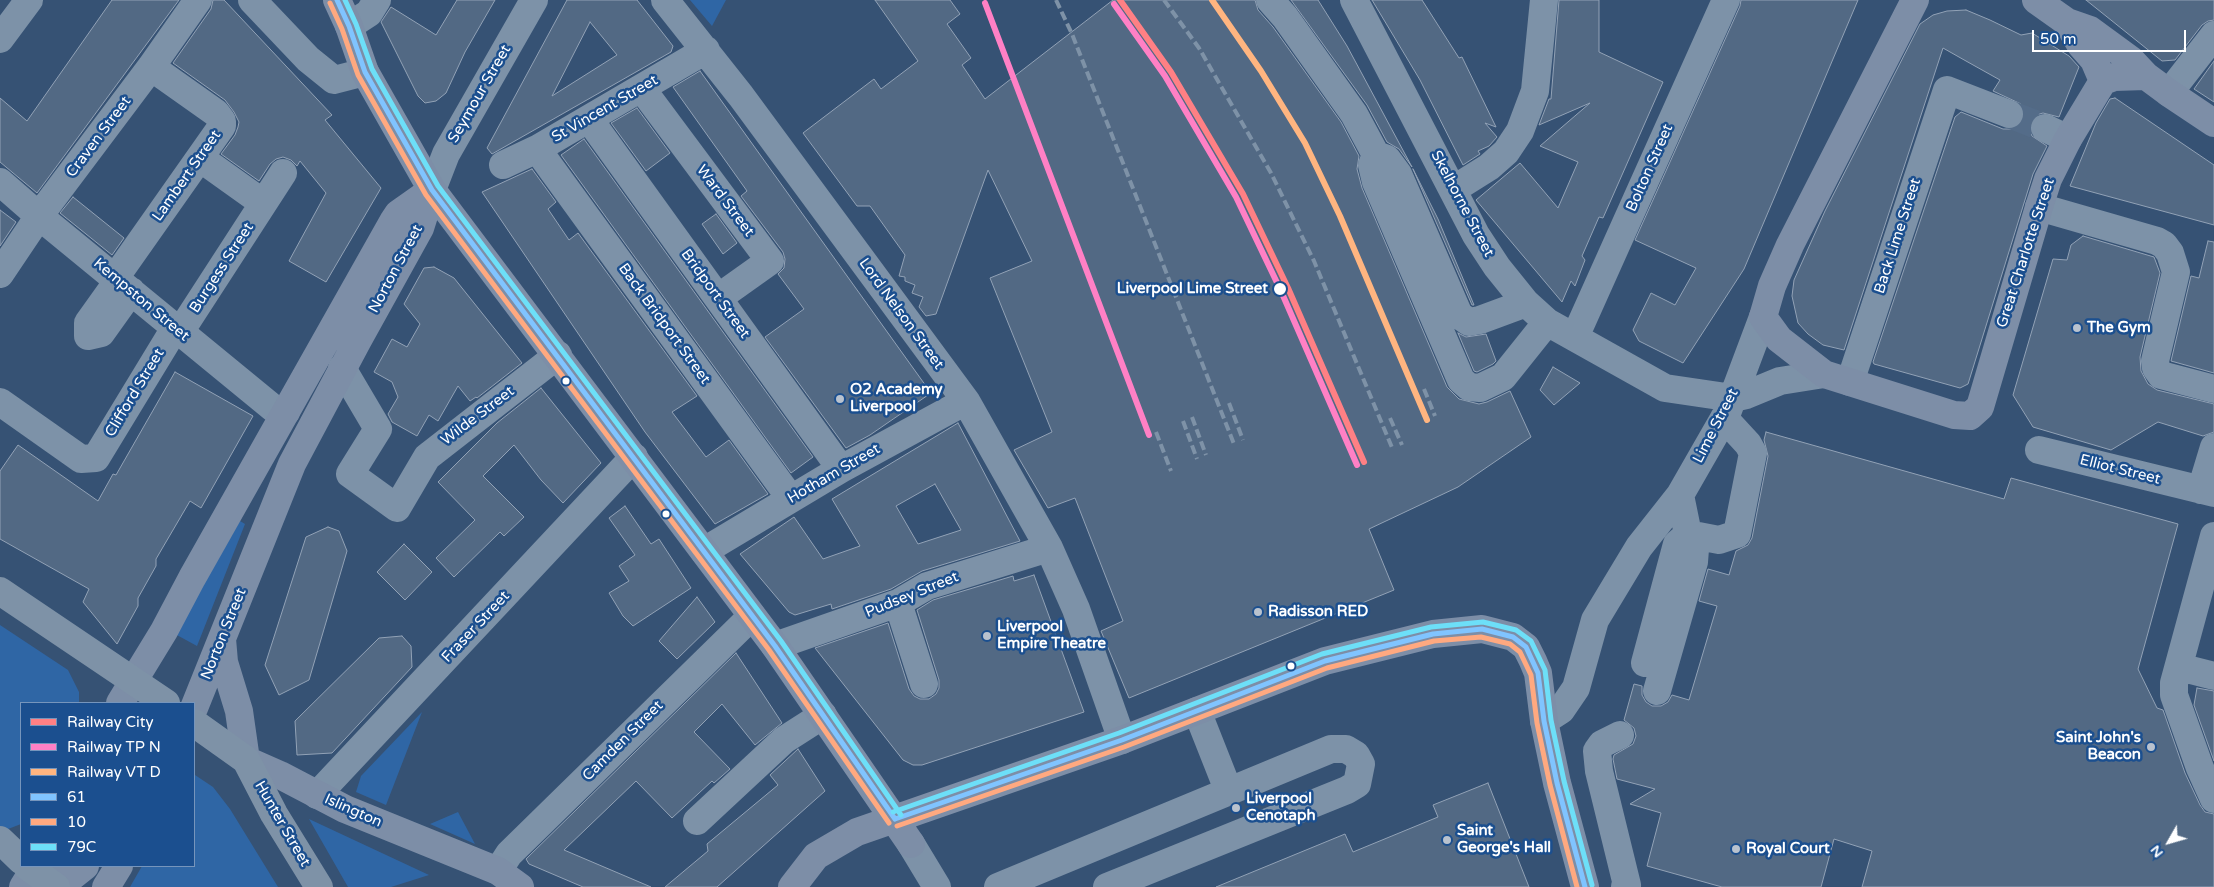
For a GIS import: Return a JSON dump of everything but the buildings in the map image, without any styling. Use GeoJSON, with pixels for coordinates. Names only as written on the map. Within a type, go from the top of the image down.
{"type":"FeatureCollection","features":[{"type":"Feature","properties":{"kind":"highway"},"geometry":{"type":"LineString","coordinates":[[0,591],[165,702]]}},
{"type":"Feature","properties":{"kind":"highway","name":"Islington"},"geometry":{"type":"LineString","coordinates":[[195,723],[246,760]]}},
{"type":"Feature","properties":{"kind":"highway","name":"Hunter Street"},"geometry":{"type":"LineString","coordinates":[[246,760],[274,814],[319,887]]}},
{"type":"Feature","properties":{"kind":"highway"},"geometry":{"type":"LineString","coordinates":[[0,840],[20,859]]}},
{"type":"Feature","properties":{"kind":"main road"},"geometry":{"type":"LineString","coordinates":[[337,0],[349,26],[365,72],[432,190],[558,355],[775,646],[911,844]]}},
{"type":"Feature","properties":{"kind":"main road"},"geometry":{"type":"LineString","coordinates":[[1858,109],[1915,0]]}},
{"type":"Feature","properties":{"kind":"main road"},"geometry":{"type":"LineString","coordinates":[[1858,109],[1867,102],[1905,24],[1919,0]]}},
{"type":"Feature","properties":{"kind":"main road"},"geometry":{"type":"LineString","coordinates":[[2036,0],[2067,22],[2090,30],[2131,60],[2146,76],[2214,123]]}},
{"type":"Feature","properties":{"kind":"main road"},"geometry":{"type":"LineString","coordinates":[[2067,22],[2080,44],[2094,60],[2103,81],[2114,77],[2146,76]]}},
{"type":"Feature","properties":{"kind":"main road","name":"Great Charlotte Street"},"geometry":{"type":"LineString","coordinates":[[1850,382],[1954,415],[1970,416],[1980,407],[2048,179],[2057,134],[2103,81]]}},
{"type":"Feature","properties":{"kind":"main road","name":"Lime Street"},"geometry":{"type":"LineString","coordinates":[[1763,317],[1772,286],[1858,109]]}},
{"type":"Feature","properties":{"kind":"main road","name":"Norton Street"},"geometry":{"type":"LineString","coordinates":[[195,706],[292,464],[342,368],[420,228],[432,190]]}},
{"type":"Feature","properties":{"kind":"main road","name":"Norton Street"},"geometry":{"type":"LineString","coordinates":[[121,702],[164,631],[394,220],[398,214],[432,190]]}},
{"type":"Feature","properties":{"kind":"main road"},"geometry":{"type":"LineString","coordinates":[[1763,317],[1779,339],[1824,374],[1850,382]]}},
{"type":"Feature","properties":{"kind":"main road"},"geometry":{"type":"LineString","coordinates":[[792,887],[816,856],[857,832],[1122,740],[1325,661],[1433,634],[1482,630],[1513,636],[1526,647],[1538,673],[1544,720],[1556,783],[1585,887]]}},
{"type":"Feature","properties":{"kind":"main road"},"geometry":{"type":"LineString","coordinates":[[222,639],[224,662],[239,711],[246,760]]}},
{"type":"Feature","properties":{"kind":"main road","name":"Islington"},"geometry":{"type":"LineString","coordinates":[[246,760],[280,775],[345,809],[509,879]]}},
{"type":"Feature","properties":{"kind":"main road"},"geometry":{"type":"LineString","coordinates":[[35,873],[56,881],[70,878],[84,867]]}},
{"type":"Feature","properties":{"kind":"main road"},"geometry":{"type":"LineString","coordinates":[[106,887],[118,867]]}},
{"type":"Feature","properties":{"kind":"street"},"geometry":{"type":"LineString","coordinates":[[0,38],[29,0]]}},
{"type":"Feature","properties":{"kind":"street","name":"Craven Street"},"geometry":{"type":"LineString","coordinates":[[0,274],[39,216],[154,64],[198,0]]}},
{"type":"Feature","properties":{"kind":"street"},"geometry":{"type":"LineString","coordinates":[[252,0],[308,59],[334,80],[365,72]]}},
{"type":"Feature","properties":{"kind":"street"},"geometry":{"type":"LineString","coordinates":[[349,26],[369,13],[377,0]]}},
{"type":"Feature","properties":{"kind":"street","name":"Seymour Street"},"geometry":{"type":"LineString","coordinates":[[432,190],[446,154],[534,0]]}},
{"type":"Feature","properties":{"kind":"street","name":"Lord Nelson Street"},"geometry":{"type":"LineString","coordinates":[[665,0],[706,50],[966,400],[1023,484],[1076,609],[1122,740]]}},
{"type":"Feature","properties":{"kind":"street"},"geometry":{"type":"LineString","coordinates":[[1270,0],[1285,17],[1354,114],[1376,155],[1387,159],[1398,174],[1459,315],[1469,322],[1526,304]]}},
{"type":"Feature","properties":{"kind":"street","name":"Skelhorne Street"},"geometry":{"type":"LineString","coordinates":[[1354,0],[1476,235],[1497,268],[1526,304],[1547,322],[1665,388],[1728,408]]}},
{"type":"Feature","properties":{"kind":"street"},"geometry":{"type":"LineString","coordinates":[[1454,190],[1489,167],[1506,152],[1520,131],[1535,92],[1544,0]]}},
{"type":"Feature","properties":{"kind":"street","name":"Bolton Street"},"geometry":{"type":"LineString","coordinates":[[1575,337],[1726,0]]}},
{"type":"Feature","properties":{"kind":"street"},"geometry":{"type":"LineString","coordinates":[[2169,93],[2214,35]]}},
{"type":"Feature","properties":{"kind":"street","name":"St Vincent Street"},"geometry":{"type":"LineString","coordinates":[[503,165],[537,149],[706,50]]}},
{"type":"Feature","properties":{"kind":"street","name":"Lambert Street"},"geometry":{"type":"LineString","coordinates":[[122,283],[200,158],[220,130],[222,121],[220,116],[154,64]]}},
{"type":"Feature","properties":{"kind":"street","name":"Ward Street"},"geometry":{"type":"LineString","coordinates":[[642,89],[770,261],[718,298]]}},
{"type":"Feature","properties":{"kind":"street","name":"Back Lime Street"},"geometry":{"type":"LineString","coordinates":[[1850,382],[1947,90],[2009,114]]}},
{"type":"Feature","properties":{"kind":"street","name":"Bridport Street"},"geometry":{"type":"LineString","coordinates":[[589,119],[841,469]]}},
{"type":"Feature","properties":{"kind":"street","name":"Back Bridport Street"},"geometry":{"type":"LineString","coordinates":[[537,149],[790,499]]}},
{"type":"Feature","properties":{"kind":"street"},"geometry":{"type":"LineString","coordinates":[[1376,155],[1372,165],[1376,182],[1461,380],[1469,387],[1480,388],[1503,377],[1547,322]]}},
{"type":"Feature","properties":{"kind":"street"},"geometry":{"type":"LineString","coordinates":[[200,158],[263,203]]}},
{"type":"Feature","properties":{"kind":"street","name":"Burgess Street"},"geometry":{"type":"LineString","coordinates":[[177,330],[283,173]]}},
{"type":"Feature","properties":{"kind":"street","name":"Kempston Street"},"geometry":{"type":"LineString","coordinates":[[1,186],[122,283],[177,330],[228,360],[273,408],[286,412]]}},
{"type":"Feature","properties":{"kind":"street"},"geometry":{"type":"LineString","coordinates":[[2039,207],[2157,241],[2170,252],[2176,272],[2155,361],[2156,368],[2161,375],[2214,389]]}},
{"type":"Feature","properties":{"kind":"street","name":"Lime Street"},"geometry":{"type":"LineString","coordinates":[[1544,720],[1561,710],[1576,688],[1595,620],[1639,547],[1680,495],[1728,408],[1763,317]]}},
{"type":"Feature","properties":{"kind":"street","name":"Clifford Street"},"geometry":{"type":"LineString","coordinates":[[0,402],[81,459],[96,458],[177,330]]}},
{"type":"Feature","properties":{"kind":"street","name":"Wilde Street"},"geometry":{"type":"LineString","coordinates":[[342,368],[378,429],[350,474],[397,508],[411,487],[426,457],[558,355]]}},
{"type":"Feature","properties":{"kind":"street"},"geometry":{"type":"LineString","coordinates":[[1688,534],[1719,540],[1737,534],[1753,453],[1728,408],[1746,395],[1780,380],[1824,374]]}},
{"type":"Feature","properties":{"kind":"street","name":"Hotham Street"},"geometry":{"type":"LineString","coordinates":[[704,551],[841,469],[966,400]]}},
{"type":"Feature","properties":{"kind":"street"},"geometry":{"type":"LineString","coordinates":[[2208,492],[2214,446]]}},
{"type":"Feature","properties":{"kind":"street","name":"Elliot Street"},"geometry":{"type":"LineString","coordinates":[[2039,450],[2093,473],[2208,492]]}},
{"type":"Feature","properties":{"kind":"street","name":"Fraser Street"},"geometry":{"type":"LineString","coordinates":[[318,795],[634,457]]}},
{"type":"Feature","properties":{"kind":"street"},"geometry":{"type":"LineString","coordinates":[[1680,495],[1688,534],[1695,549],[1694,562],[1648,688],[1677,544],[1688,534]]}},
{"type":"Feature","properties":{"kind":"street"},"geometry":{"type":"LineString","coordinates":[[2214,536],[2179,667],[2174,694],[2177,708],[2214,799]]}},
{"type":"Feature","properties":{"kind":"street","name":"Pudsey Street"},"geometry":{"type":"LineString","coordinates":[[775,646],[898,603],[927,586],[1049,548]]}},
{"type":"Feature","properties":{"kind":"street"},"geometry":{"type":"LineString","coordinates":[[898,603],[924,684]]}},
{"type":"Feature","properties":{"kind":"street","name":"Camden Street"},"geometry":{"type":"LineString","coordinates":[[509,879],[509,854],[752,616]]}},
{"type":"Feature","properties":{"kind":"street"},"geometry":{"type":"LineString","coordinates":[[2179,667],[2214,676]]}},
{"type":"Feature","properties":{"kind":"street"},"geometry":{"type":"LineString","coordinates":[[1197,711],[1229,792]]}},
{"type":"Feature","properties":{"kind":"street"},"geometry":{"type":"LineString","coordinates":[[696,821],[784,740],[823,715]]}},
{"type":"Feature","properties":{"kind":"street"},"geometry":{"type":"LineString","coordinates":[[1620,735],[1602,744],[1597,751],[1598,771],[1628,886]]}},
{"type":"Feature","properties":{"kind":"street"},"geometry":{"type":"LineString","coordinates":[[998,887],[1331,749],[1346,749],[1356,755],[1362,764],[1357,784],[1347,790],[1107,887]]}},
{"type":"Feature","properties":{"kind":"street"},"geometry":{"type":"LineString","coordinates":[[911,844],[937,887]]}},
{"type":"Feature","properties":{"kind":"shaded area"},"geometry":{"type":"Polygon","coordinates":[[[690,0],[726,0],[712,26],[690,0]]]}},
{"type":"Feature","properties":{"kind":"shaded area"},"geometry":{"type":"Polygon","coordinates":[[[240,521],[245,524],[197,646],[175,634],[240,521]]]}},
{"type":"Feature","properties":{"kind":"shaded area"},"geometry":{"type":"Polygon","coordinates":[[[0,625],[68,670],[79,692],[79,702],[20,702],[20,824],[3,831],[0,828],[0,625]]]}},
{"type":"Feature","properties":{"kind":"shaded area"},"geometry":{"type":"Polygon","coordinates":[[[422,712],[386,805],[356,792],[361,776],[422,712]]]}},
{"type":"Feature","properties":{"kind":"shaded area"},"geometry":{"type":"Polygon","coordinates":[[[195,775],[213,787],[230,809],[278,887],[130,887],[141,867],[195,867],[195,775]]]}},
{"type":"Feature","properties":{"kind":"shaded area"},"geometry":{"type":"Polygon","coordinates":[[[458,812],[475,844],[430,824],[458,812]]]}},
{"type":"Feature","properties":{"kind":"shaded area"},"geometry":{"type":"Polygon","coordinates":[[[309,819],[429,875],[391,887],[348,887],[309,819]]]}},
{"type":"Feature","properties":{"kind":"tunnel"},"geometry":{"type":"LineString","coordinates":[[2009,114],[2045,128]]}},
{"type":"Feature","properties":{"kind":"railway"},"geometry":{"type":"LineString","coordinates":[[1056,0],[1072,34],[1234,444]]}},
{"type":"Feature","properties":{"kind":"railway"},"geometry":{"type":"LineString","coordinates":[[1164,0],[1199,48],[1271,173],[1314,261],[1393,450]]}},
{"type":"Feature","properties":{"kind":"railway"},"geometry":{"type":"LineString","coordinates":[[1424,389],[1435,416]]}},
{"type":"Feature","properties":{"kind":"railway"},"geometry":{"type":"LineString","coordinates":[[1229,403],[1243,440]]}},
{"type":"Feature","properties":{"kind":"railway"},"geometry":{"type":"LineString","coordinates":[[1192,417],[1206,455]]}},
{"type":"Feature","properties":{"kind":"railway"},"geometry":{"type":"LineString","coordinates":[[1390,418],[1402,445]]}},
{"type":"Feature","properties":{"kind":"railway"},"geometry":{"type":"LineString","coordinates":[[1183,421],[1197,459]]}},
{"type":"Feature","properties":{"kind":"railway"},"geometry":{"type":"LineString","coordinates":[[1156,432],[1171,471]]}},
{"type":"Feature","properties":{"kind":"rail line","name":"City"},"geometry":{"type":"LineString","coordinates":[[1120,0],[1171,72],[1243,194],[1288,288],[1364,462]]}},
{"type":"Feature","properties":{"kind":"transit line","name":"61"},"geometry":{"type":"LineString","coordinates":[[337,0],[349,26],[365,72],[432,190],[775,646],[895,819]]}},
{"type":"Feature","properties":{"kind":"transit line","name":"79C"},"geometry":{"type":"LineString","coordinates":[[345,0],[372,69],[438,186],[781,641],[901,815]]}},
{"type":"Feature","properties":{"kind":"transit line"},"geometry":{"type":"LineString","coordinates":[[1212,0],[1261,71],[1305,143],[1340,216],[1427,420]]}},
{"type":"Feature","properties":{"kind":"transit line","name":"10"},"geometry":{"type":"LineString","coordinates":[[330,3],[342,29],[358,75],[426,195],[769,650],[889,823]]}},
{"type":"Feature","properties":{"kind":"transit line"},"geometry":{"type":"LineString","coordinates":[[985,3],[1149,435]]}},
{"type":"Feature","properties":{"kind":"transit line"},"geometry":{"type":"LineString","coordinates":[[1114,4],[1165,76],[1236,197],[1281,291],[1357,465]]}},
{"type":"Feature","properties":{"kind":"transit line","name":"79C"},"geometry":{"type":"LineString","coordinates":[[893,812],[1119,733],[1322,654],[1431,627],[1483,622],[1516,630],[1531,641],[1545,670],[1551,720],[1564,781],[1592,885]]}},
{"type":"Feature","properties":{"kind":"transit line","name":"61"},"geometry":{"type":"LineString","coordinates":[[895,819],[1122,740],[1325,661],[1433,634],[1482,629],[1513,637],[1526,647],[1538,673],[1544,721],[1557,783],[1585,887]]}},
{"type":"Feature","properties":{"kind":"transit line","name":"10"},"geometry":{"type":"LineString","coordinates":[[897,826],[1124,747],[1327,668],[1434,641],[1481,637],[1510,644],[1520,652],[1531,675],[1537,723],[1550,785],[1577,887]]}},
{"type":"Feature","properties":{"kind":"place","name":"Liverpool Lime Street"},"geometry":{"type":"Point","coordinates":[1280,289]}},
{"type":"Feature","properties":{"kind":"place","name":"The Gym"},"geometry":{"type":"Point","coordinates":[2077,328]}},
{"type":"Feature","properties":{"kind":"place","name":"O2 Academy Liverpool"},"geometry":{"type":"Point","coordinates":[840,399]}},
{"type":"Feature","properties":{"kind":"place","name":"Radisson RED"},"geometry":{"type":"Point","coordinates":[1258,612]}},
{"type":"Feature","properties":{"kind":"place","name":"Liverpool Empire Theatre"},"geometry":{"type":"Point","coordinates":[987,636]}},
{"type":"Feature","properties":{"kind":"place","name":"Saint John's Beacon"},"geometry":{"type":"Point","coordinates":[2151,747]}},
{"type":"Feature","properties":{"kind":"place","name":"Liverpool Cenotaph"},"geometry":{"type":"Point","coordinates":[1236,808]}},
{"type":"Feature","properties":{"kind":"place","name":"Saint George's Hall"},"geometry":{"type":"Point","coordinates":[1447,840]}},
{"type":"Feature","properties":{"kind":"place","name":"Royal Court"},"geometry":{"type":"Point","coordinates":[1736,849]}}]}
